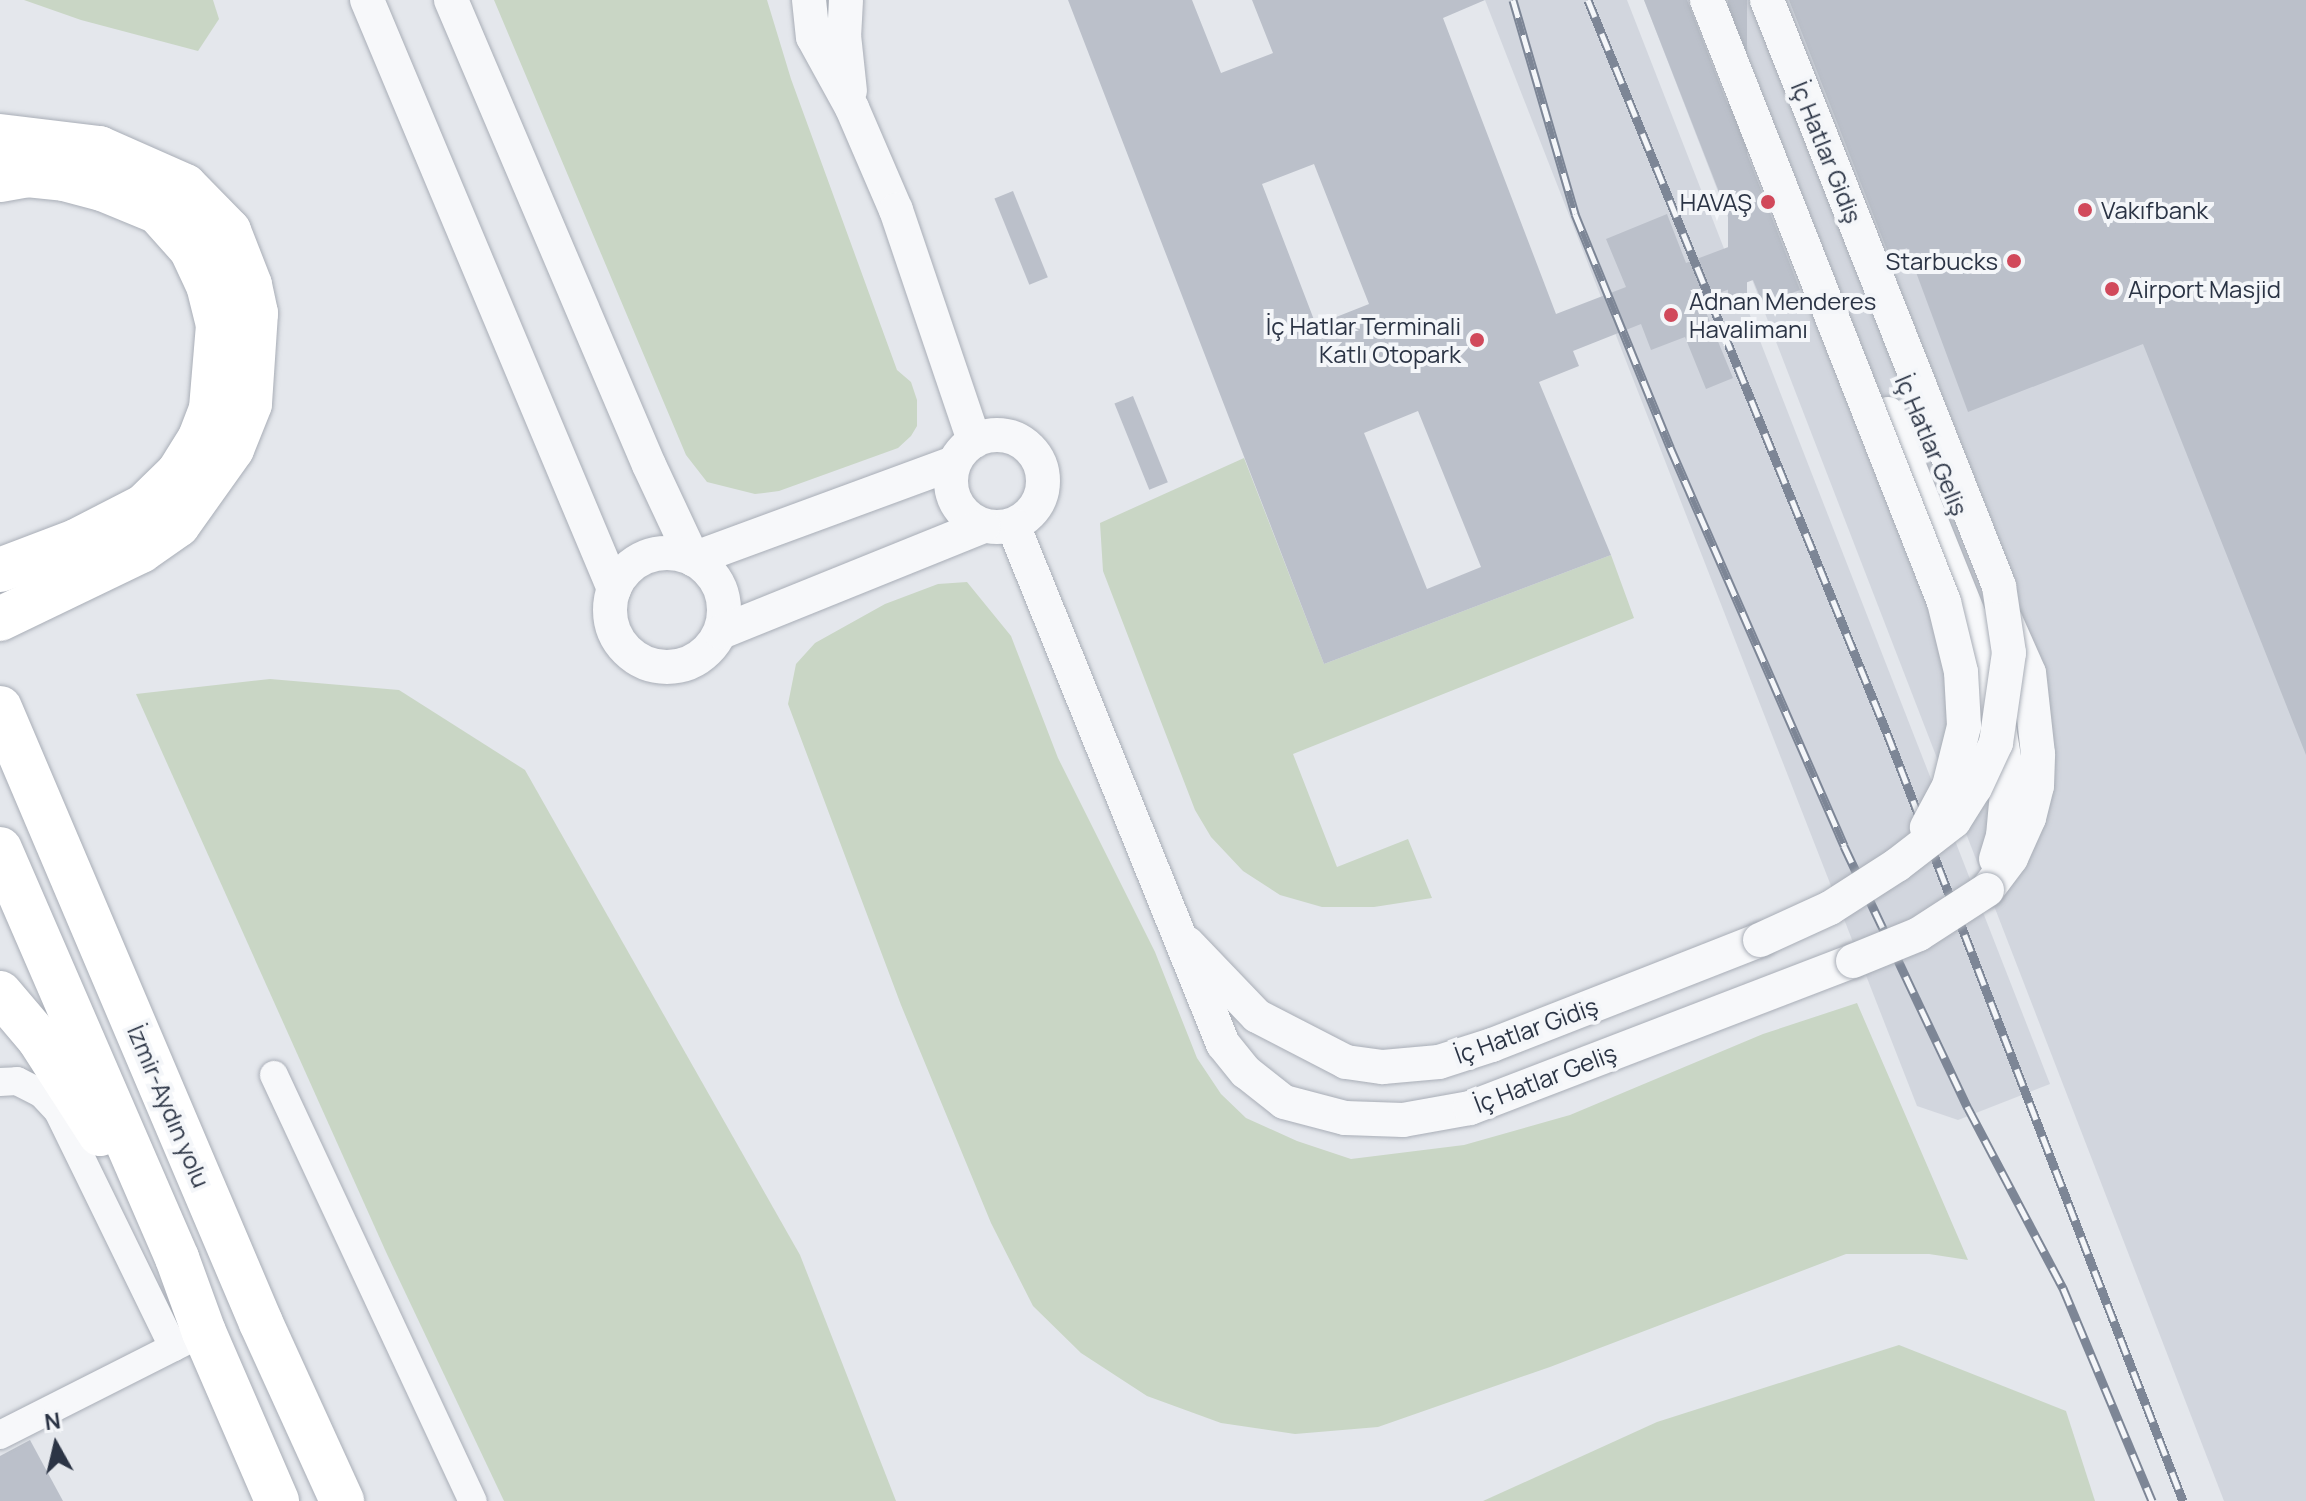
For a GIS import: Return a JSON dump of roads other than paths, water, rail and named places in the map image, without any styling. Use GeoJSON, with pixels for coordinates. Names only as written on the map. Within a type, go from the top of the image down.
{"type":"FeatureCollection","features":[{"type":"Feature","properties":{"kind":"highway"},"geometry":{"type":"LineString","coordinates":[[0,136],[99,148],[185,186],[229,231],[250,285],[256,313],[250,404],[232,449],[178,525],[141,551],[16,612]]}},
{"type":"Feature","properties":{"kind":"highway"},"geometry":{"type":"LineString","coordinates":[[0,180],[27,175],[64,179],[102,189],[158,212],[191,249],[208,285],[218,325],[211,409],[200,438],[179,472],[144,506],[76,541],[0,570]]}},
{"type":"Feature","properties":{"kind":"highway","name":"İzmir-Aydın yolu"},"geometry":{"type":"LineString","coordinates":[[0,708],[256,1309],[342,1501]]}},
{"type":"Feature","properties":{"kind":"highway"},"geometry":{"type":"LineString","coordinates":[[0,849],[177,1258],[189,1339],[277,1501]]}},
{"type":"Feature","properties":{"kind":"highway"},"geometry":{"type":"LineString","coordinates":[[0,993],[39,1039],[177,1258]]}},
{"type":"Feature","properties":{"kind":"street"},"geometry":{"type":"LineString","coordinates":[[367,0],[614,589]]}},
{"type":"Feature","properties":{"kind":"street"},"geometry":{"type":"LineString","coordinates":[[451,0],[649,465],[693,559],[719,586],[724,604],[721,632]]}},
{"type":"Feature","properties":{"kind":"street"},"geometry":{"type":"LineString","coordinates":[[809,0],[813,37],[852,108],[896,210],[964,452],[952,493],[958,507],[998,525]]}},
{"type":"Feature","properties":{"kind":"street"},"geometry":{"type":"LineString","coordinates":[[846,0],[844,35],[852,108]]}},
{"type":"Feature","properties":{"kind":"street","name":"İç Hatlar Gidiş"},"geometry":{"type":"LineString","coordinates":[[1707,0],[1944,602],[1961,672],[1964,726],[1949,786],[1928,826],[1897,865]]}},
{"type":"Feature","properties":{"kind":"street","name":"İç Hatlar Geliş"},"geometry":{"type":"LineString","coordinates":[[1721,0],[1970,618],[1993,692],[2008,781],[2003,836],[1987,890]]}},
{"type":"Feature","properties":{"kind":"street","name":"İç Hatlar Geliş"},"geometry":{"type":"LineString","coordinates":[[998,525],[1223,1044],[1246,1072],[1284,1102],[1345,1118],[1403,1120],[1470,1108],[1919,934],[1987,890],[2011,858],[2029,818],[2037,786],[2038,754],[2029,673],[1919,419],[1753,0]]}},
{"type":"Feature","properties":{"kind":"street","name":"İç Hatlar Gidiş"},"geometry":{"type":"LineString","coordinates":[[1173,928],[1257,1016],[1346,1062],[1383,1067],[1439,1062],[1492,1045],[1760,940],[1830,908],[1897,865],[1954,821],[1975,788],[1996,743],[2006,692],[2009,653],[1999,586],[1767,0]]}},
{"type":"Feature","properties":{"kind":"street"},"geometry":{"type":"LineString","coordinates":[[1004,435],[1031,449],[1040,461],[1044,476],[1037,507],[721,632],[703,654],[687,664],[669,667],[650,664],[633,656],[616,634],[610,607],[614,589],[624,573],[638,561],[666,554],[693,559],[1004,435]]}},
{"type":"Feature","properties":{"kind":"street"},"geometry":{"type":"LineString","coordinates":[[274,1075],[473,1501]]}},
{"type":"Feature","properties":{"kind":"street"},"geometry":{"type":"LineString","coordinates":[[0,1082],[17,1081],[42,1094],[58,1111],[189,1339],[0,1435]]}},
{"type":"Feature","properties":{"kind":"railway"},"geometry":{"type":"LineString","coordinates":[[1513,0],[1575,214],[1670,447],[1844,846],[1968,1108],[2063,1288],[2152,1501]]}},
{"type":"Feature","properties":{"kind":"railway"},"geometry":{"type":"LineString","coordinates":[[1588,0],[1887,733],[2183,1501]]}},
{"type":"Feature","properties":{"kind":"place","name":"HAVAŞ"},"geometry":{"type":"Point","coordinates":[1768,202]}},
{"type":"Feature","properties":{"kind":"place","name":"Vakıfbank"},"geometry":{"type":"Point","coordinates":[2085,210]}},
{"type":"Feature","properties":{"kind":"place","name":"Starbucks"},"geometry":{"type":"Point","coordinates":[2014,261]}},
{"type":"Feature","properties":{"kind":"place","name":"Airport Masjid"},"geometry":{"type":"Point","coordinates":[2112,289]}},
{"type":"Feature","properties":{"kind":"place","name":"Adnan Menderes Havalimanı"},"geometry":{"type":"Point","coordinates":[1671,315]}},
{"type":"Feature","properties":{"kind":"place","name":"İç Hatlar Terminali Katlı Otopark"},"geometry":{"type":"Point","coordinates":[1477,340]}}]}
